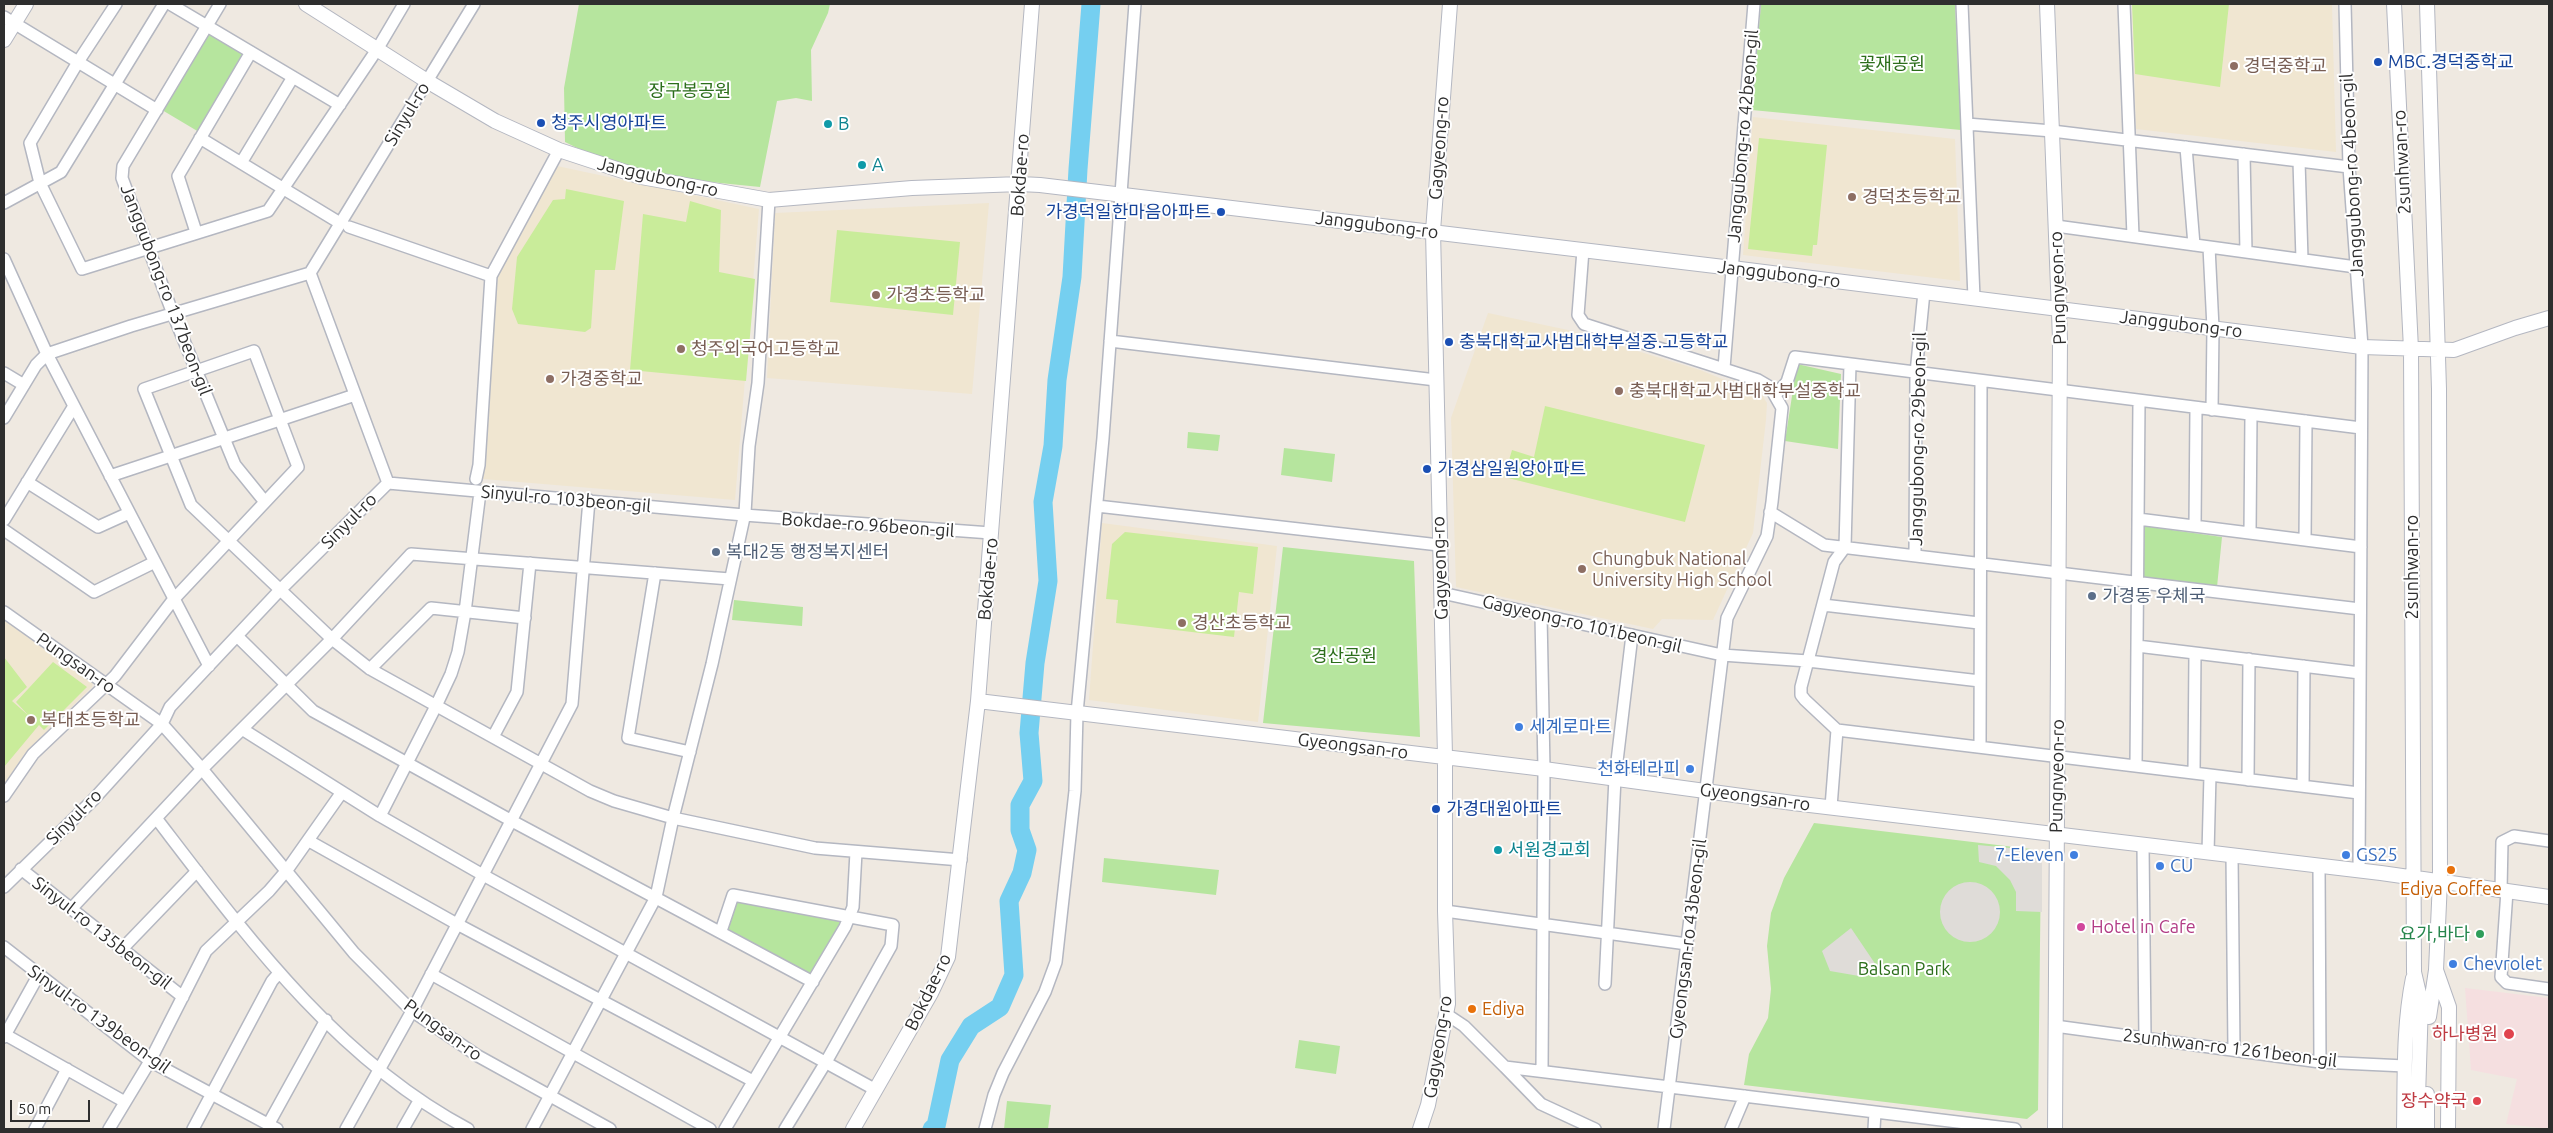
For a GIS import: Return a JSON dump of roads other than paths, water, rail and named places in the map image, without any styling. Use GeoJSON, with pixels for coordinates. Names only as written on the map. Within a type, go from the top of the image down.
{"type":"FeatureCollection","features":[{"type":"Feature","properties":{"kind":"street"},"geometry":{"type":"LineString","coordinates":[[4,40],[9,20],[26,4]]}},
{"type":"Feature","properties":{"kind":"street"},"geometry":{"type":"LineString","coordinates":[[116,4],[78,62],[30,143],[40,183],[82,269],[268,211],[378,48],[404,4]]}},
{"type":"Feature","properties":{"kind":"street"},"geometry":{"type":"LineString","coordinates":[[4,203],[61,172],[164,4]]}},
{"type":"Feature","properties":{"kind":"street"},"geometry":{"type":"LineString","coordinates":[[170,4],[340,105]]}},
{"type":"Feature","properties":{"kind":"street","name":"Janggubong-ro 137beon-gil"},"geometry":{"type":"LineString","coordinates":[[220,4],[123,166],[122,178],[173,314],[235,465],[265,502]]}},
{"type":"Feature","properties":{"kind":"street","name":"Janggubong-ro"},"geometry":{"type":"LineString","coordinates":[[306,4],[378,48],[427,81],[495,121],[559,150],[641,176],[769,200],[912,188],[1040,185],[1732,268],[2362,347],[2454,350],[2549,318]]}},
{"type":"Feature","properties":{"kind":"street","name":"Sinyul-ro"},"geometry":{"type":"LineString","coordinates":[[4,886],[93,800],[162,724],[170,707],[279,591],[388,483],[310,273],[344,225],[474,4]]}},
{"type":"Feature","properties":{"kind":"street","name":"Bokdae-ro"},"geometry":{"type":"LineString","coordinates":[[853,1129],[931,993],[948,957],[961,860],[978,701],[1020,184],[1032,4]]}},
{"type":"Feature","properties":{"kind":"street"},"geometry":{"type":"LineString","coordinates":[[985,1129],[997,1088],[1045,992],[1056,962],[1075,791],[1073,712],[1096,506],[1135,4]]}},
{"type":"Feature","properties":{"kind":"street","name":"Gagyeong-ro"},"geometry":{"type":"LineString","coordinates":[[1420,1129],[1428,1105],[1448,1004],[1445,911],[1442,593],[1439,545],[1433,232],[1450,4]]}},
{"type":"Feature","properties":{"kind":"street","name":"Janggubong-ro 42beon-gil"},"geometry":{"type":"LineString","coordinates":[[1724,368],[1754,4]]}},
{"type":"Feature","properties":{"kind":"street"},"geometry":{"type":"LineString","coordinates":[[1962,4],[1974,298]]}},
{"type":"Feature","properties":{"kind":"street","name":"Pungnyeon-ro"},"geometry":{"type":"LineString","coordinates":[[2046,4],[2056,226],[2060,391],[2055,1129]]}},
{"type":"Feature","properties":{"kind":"street"},"geometry":{"type":"LineString","coordinates":[[2124,4],[2133,236]]}},
{"type":"Feature","properties":{"kind":"street","name":"Janggubong-ro 4beon-gil"},"geometry":{"type":"LineString","coordinates":[[2345,4],[2349,167],[2362,347],[2359,870]]}},
{"type":"Feature","properties":{"kind":"street","name":"2sunhwan-ro"},"geometry":{"type":"LineString","coordinates":[[2394,4],[2411,349],[2414,972],[2421,1002],[2417,1129]]}},
{"type":"Feature","properties":{"kind":"street","name":"2sunhwan-ro"},"geometry":{"type":"LineString","coordinates":[[2427,4],[2439,350],[2440,881],[2436,970],[2430,1002],[2427,1129]]}},
{"type":"Feature","properties":{"kind":"street"},"geometry":{"type":"LineString","coordinates":[[9,20],[157,110]]}},
{"type":"Feature","properties":{"kind":"street"},"geometry":{"type":"LineString","coordinates":[[196,232],[178,176],[251,52]]}},
{"type":"Feature","properties":{"kind":"street"},"geometry":{"type":"LineString","coordinates":[[240,163],[292,78]]}},
{"type":"Feature","properties":{"kind":"street"},"geometry":{"type":"LineString","coordinates":[[1967,124],[2052,131],[2349,167]]}},
{"type":"Feature","properties":{"kind":"street"},"geometry":{"type":"LineString","coordinates":[[200,138],[344,225],[491,276]]}},
{"type":"Feature","properties":{"kind":"street"},"geometry":{"type":"LineString","coordinates":[[2186,147],[2194,245]]}},
{"type":"Feature","properties":{"kind":"street"},"geometry":{"type":"LineString","coordinates":[[476,479],[480,465],[491,276],[559,150]]}},
{"type":"Feature","properties":{"kind":"street"},"geometry":{"type":"LineString","coordinates":[[2244,154],[2246,252]]}},
{"type":"Feature","properties":{"kind":"street"},"geometry":{"type":"LineString","coordinates":[[2298,160],[2302,259]]}},
{"type":"Feature","properties":{"kind":"street"},"geometry":{"type":"LineString","coordinates":[[532,1129],[548,1096],[628,953],[656,897],[673,818],[712,664],[744,515],[749,446],[758,383],[769,200]]}},
{"type":"Feature","properties":{"kind":"street"},"geometry":{"type":"LineString","coordinates":[[2056,226],[2356,267]]}},
{"type":"Feature","properties":{"kind":"street"},"geometry":{"type":"LineString","coordinates":[[2209,247],[2213,328],[2212,410]]}},
{"type":"Feature","properties":{"kind":"street"},"geometry":{"type":"LineString","coordinates":[[1583,250],[1578,315],[1584,324],[1758,380],[1770,387],[1776,394],[1787,382],[1795,357],[2138,402],[2361,428]]}},
{"type":"Feature","properties":{"kind":"street"},"geometry":{"type":"LineString","coordinates":[[4,259],[47,354],[173,600],[209,666]]}},
{"type":"Feature","properties":{"kind":"street"},"geometry":{"type":"LineString","coordinates":[[4,418],[36,365],[47,354],[310,273]]}},
{"type":"Feature","properties":{"kind":"street","name":"Janggubong-ro 29beon-gil"},"geometry":{"type":"LineString","coordinates":[[1915,556],[1916,373],[1924,292]]}},
{"type":"Feature","properties":{"kind":"street"},"geometry":{"type":"LineString","coordinates":[[1110,341],[1436,380]]}},
{"type":"Feature","properties":{"kind":"street"},"geometry":{"type":"LineString","coordinates":[[4,796],[33,754],[106,685],[173,600],[228,542],[298,467],[254,351],[144,389],[191,505],[228,542],[279,591],[332,639],[370,669],[590,791],[614,801],[673,818],[815,848],[961,860]]}},
{"type":"Feature","properties":{"kind":"street"},"geometry":{"type":"LineString","coordinates":[[1850,364],[1845,547],[1834,562],[1801,695],[1837,730],[2359,793]]}},
{"type":"Feature","properties":{"kind":"street"},"geometry":{"type":"LineString","coordinates":[[4,373],[24,386]]}},
{"type":"Feature","properties":{"kind":"street"},"geometry":{"type":"LineString","coordinates":[[1980,747],[1981,381]]}},
{"type":"Feature","properties":{"kind":"street","name":"Gyeongsan-ro 43beon-gil"},"geometry":{"type":"LineString","coordinates":[[1664,1129],[1727,618],[1767,536],[1782,408],[1776,394]]}},
{"type":"Feature","properties":{"kind":"street"},"geometry":{"type":"LineString","coordinates":[[110,476],[356,395]]}},
{"type":"Feature","properties":{"kind":"street"},"geometry":{"type":"LineString","coordinates":[[2136,766],[2138,402]]}},
{"type":"Feature","properties":{"kind":"street"},"geometry":{"type":"LineString","coordinates":[[4,520],[74,406]]}},
{"type":"Feature","properties":{"kind":"street"},"geometry":{"type":"LineString","coordinates":[[2195,526],[2196,408]]}},
{"type":"Feature","properties":{"kind":"street"},"geometry":{"type":"LineString","coordinates":[[2250,533],[2251,415]]}},
{"type":"Feature","properties":{"kind":"street"},"geometry":{"type":"LineString","coordinates":[[2305,540],[2306,421]]}},
{"type":"Feature","properties":{"kind":"street"},"geometry":{"type":"LineString","coordinates":[[27,482],[98,527],[129,513]]}},
{"type":"Feature","properties":{"kind":"street","name":"Sinyul-ro 103beon-gil"},"geometry":{"type":"LineString","coordinates":[[388,483],[744,515]]}},
{"type":"Feature","properties":{"kind":"street"},"geometry":{"type":"LineString","coordinates":[[380,816],[436,706],[451,674],[458,652],[480,492]]}},
{"type":"Feature","properties":{"kind":"street"},"geometry":{"type":"LineString","coordinates":[[346,1129],[377,1070],[412,1011],[572,704],[589,500]]}},
{"type":"Feature","properties":{"kind":"street"},"geometry":{"type":"LineString","coordinates":[[1096,506],[1439,545]]}},
{"type":"Feature","properties":{"kind":"street"},"geometry":{"type":"LineString","coordinates":[[1770,512],[1824,545],[2360,609]]}},
{"type":"Feature","properties":{"kind":"street","name":"Bokdae-ro 96beon-gil"},"geometry":{"type":"LineString","coordinates":[[744,515],[992,533]]}},
{"type":"Feature","properties":{"kind":"street"},"geometry":{"type":"LineString","coordinates":[[2138,519],[2360,547]]}},
{"type":"Feature","properties":{"kind":"street"},"geometry":{"type":"LineString","coordinates":[[4,530],[94,592],[155,562]]}},
{"type":"Feature","properties":{"kind":"street"},"geometry":{"type":"LineString","coordinates":[[71,909],[202,769],[332,639],[411,554],[730,579]]}},
{"type":"Feature","properties":{"kind":"street"},"geometry":{"type":"LineString","coordinates":[[493,737],[517,692],[530,564]]}},
{"type":"Feature","properties":{"kind":"street"},"geometry":{"type":"LineString","coordinates":[[655,574],[628,738],[690,752]]}},
{"type":"Feature","properties":{"kind":"street","name":"Gagyeong-ro 101beon-gil"},"geometry":{"type":"LineString","coordinates":[[1442,593],[1722,655],[1808,661],[1980,681]]}},
{"type":"Feature","properties":{"kind":"street"},"geometry":{"type":"LineString","coordinates":[[1823,605],[1979,623]]}},
{"type":"Feature","properties":{"kind":"street"},"geometry":{"type":"LineString","coordinates":[[370,669],[432,608],[525,618]]}},
{"type":"Feature","properties":{"kind":"street","name":"Pungsan-ro"},"geometry":{"type":"LineString","coordinates":[[4,612],[162,724],[287,870],[354,953],[412,1011],[478,1056],[610,1129]]}},
{"type":"Feature","properties":{"kind":"street"},"geometry":{"type":"LineString","coordinates":[[1541,615],[1544,768],[1542,1071]]}},
{"type":"Feature","properties":{"kind":"street"},"geometry":{"type":"LineString","coordinates":[[1605,984],[1615,778],[1632,635]]}},
{"type":"Feature","properties":{"kind":"street"},"geometry":{"type":"LineString","coordinates":[[237,636],[313,711],[512,821],[720,930],[813,982]]}},
{"type":"Feature","properties":{"kind":"street"},"geometry":{"type":"LineString","coordinates":[[2137,646],[2360,673]]}},
{"type":"Feature","properties":{"kind":"street"},"geometry":{"type":"LineString","coordinates":[[2194,773],[2195,653]]}},
{"type":"Feature","properties":{"kind":"street"},"geometry":{"type":"LineString","coordinates":[[2248,780],[2249,659]]}},
{"type":"Feature","properties":{"kind":"street"},"geometry":{"type":"LineString","coordinates":[[2304,666],[2304,786]]}},
{"type":"Feature","properties":{"kind":"street","name":"Gyeongsan-ro"},"geometry":{"type":"LineString","coordinates":[[978,701],[1544,768],[1831,807],[2359,870],[2549,897]]}},
{"type":"Feature","properties":{"kind":"street"},"geometry":{"type":"LineString","coordinates":[[242,729],[380,816],[483,875],[876,1090]]}},
{"type":"Feature","properties":{"kind":"street"},"geometry":{"type":"LineString","coordinates":[[1831,807],[1837,730]]}},
{"type":"Feature","properties":{"kind":"street"},"geometry":{"type":"LineString","coordinates":[[2208,853],[2210,775]]}},
{"type":"Feature","properties":{"kind":"street"},"geometry":{"type":"LineString","coordinates":[[109,1129],[150,1061],[206,951],[287,870],[342,792]]}},
{"type":"Feature","properties":{"kind":"street"},"geometry":{"type":"LineString","coordinates":[[156,818],[236,923],[279,973],[326,1020],[377,1070],[419,1101],[468,1129]]}},
{"type":"Feature","properties":{"kind":"street"},"geometry":{"type":"LineString","coordinates":[[2549,841],[2514,836],[2502,842],[2504,890],[2501,977],[2507,983],[2549,988]]}},
{"type":"Feature","properties":{"kind":"street"},"geometry":{"type":"LineString","coordinates":[[309,841],[457,924],[753,1081]]}},
{"type":"Feature","properties":{"kind":"street"},"geometry":{"type":"LineString","coordinates":[[2144,845],[2145,1038]]}},
{"type":"Feature","properties":{"kind":"street"},"geometry":{"type":"LineString","coordinates":[[725,1129],[850,916],[856,852]]}},
{"type":"Feature","properties":{"kind":"street"},"geometry":{"type":"LineString","coordinates":[[2232,855],[2234,1050]]}},
{"type":"Feature","properties":{"kind":"street"},"geometry":{"type":"LineString","coordinates":[[2319,866],[2320,1062]]}},
{"type":"Feature","properties":{"kind":"street","name":"Sinyul-ro 135beon-gil"},"geometry":{"type":"LineString","coordinates":[[21,870],[183,997]]}},
{"type":"Feature","properties":{"kind":"street"},"geometry":{"type":"LineString","coordinates":[[122,948],[197,871]]}},
{"type":"Feature","properties":{"kind":"street"},"geometry":{"type":"LineString","coordinates":[[720,930],[733,895],[893,925],[891,946],[826,1062],[785,1129]]}},
{"type":"Feature","properties":{"kind":"street"},"geometry":{"type":"LineString","coordinates":[[1445,911],[1687,944]]}},
{"type":"Feature","properties":{"kind":"street","name":"Sinyul-ro 139beon-gil"},"geometry":{"type":"LineString","coordinates":[[4,947],[38,976],[150,1061],[272,1127]]}},
{"type":"Feature","properties":{"kind":"street"},"geometry":{"type":"LineString","coordinates":[[2436,970],[2449,1007],[2448,1129]]}},
{"type":"Feature","properties":{"kind":"street"},"geometry":{"type":"LineString","coordinates":[[2404,1129],[2409,996],[2414,972]]}},
{"type":"Feature","properties":{"kind":"street"},"geometry":{"type":"LineString","coordinates":[[193,1129],[272,981],[279,973]]}},
{"type":"Feature","properties":{"kind":"street"},"geometry":{"type":"LineString","coordinates":[[431,974],[710,1129]]}},
{"type":"Feature","properties":{"kind":"street"},"geometry":{"type":"LineString","coordinates":[[38,976],[4,1035],[125,1102]]}},
{"type":"Feature","properties":{"kind":"street"},"geometry":{"type":"LineString","coordinates":[[1446,1014],[1464,1026],[1541,1104],[1595,1129]]}},
{"type":"Feature","properties":{"kind":"street"},"geometry":{"type":"LineString","coordinates":[[272,1127],[326,1020]]}},
{"type":"Feature","properties":{"kind":"street","name":"2sunhwan-ro 1261beon-gil"},"geometry":{"type":"LineString","coordinates":[[2056,1026],[2320,1062],[2405,1066]]}},
{"type":"Feature","properties":{"kind":"street"},"geometry":{"type":"LineString","coordinates":[[1505,1067],[1874,1112],[1963,1126],[2015,1129]]}},
{"type":"Feature","properties":{"kind":"street"},"geometry":{"type":"LineString","coordinates":[[35,1129],[67,1069]]}},
{"type":"Feature","properties":{"kind":"street"},"geometry":{"type":"LineString","coordinates":[[1731,1129],[1745,1096]]}},
{"type":"Feature","properties":{"kind":"street"},"geometry":{"type":"LineString","coordinates":[[403,1129],[419,1101]]}},
{"type":"Feature","properties":{"kind":"street"},"geometry":{"type":"LineString","coordinates":[[1874,1112],[1874,1129]]}},
{"type":"Feature","properties":{"kind":"waterway"},"geometry":{"type":"LineString","coordinates":[[932,1129],[936,1126],[950,1060],[971,1026],[1000,1007],[1014,975],[1009,901],[1022,873],[1027,850],[1020,830],[1020,805],[1033,781],[1029,733],[1035,663],[1048,581],[1043,502],[1053,446],[1057,380],[1072,277],[1078,169],[1091,4]]}},
{"type":"Feature","properties":{"kind":"place","name":"MBC.경덕중학교"},"geometry":{"type":"Point","coordinates":[2378,62]}},
{"type":"Feature","properties":{"kind":"place","name":"경덕중학교"},"geometry":{"type":"Point","coordinates":[2234,66]}},
{"type":"Feature","properties":{"kind":"place","name":"청주시영아파트"},"geometry":{"type":"Point","coordinates":[541,123]}},
{"type":"Feature","properties":{"kind":"place","name":"B"},"geometry":{"type":"Point","coordinates":[828,124]}},
{"type":"Feature","properties":{"kind":"place","name":"A"},"geometry":{"type":"Point","coordinates":[862,165]}},
{"type":"Feature","properties":{"kind":"place","name":"경덕초등학교"},"geometry":{"type":"Point","coordinates":[1852,197]}},
{"type":"Feature","properties":{"kind":"place","name":"가경덕일한마음아파트"},"geometry":{"type":"Point","coordinates":[1221,212]}},
{"type":"Feature","properties":{"kind":"place","name":"가경초등학교"},"geometry":{"type":"Point","coordinates":[876,295]}},
{"type":"Feature","properties":{"kind":"place","name":"충북대학교사범대학부설중.고등학교"},"geometry":{"type":"Point","coordinates":[1449,342]}},
{"type":"Feature","properties":{"kind":"place","name":"청주외국어고등학교"},"geometry":{"type":"Point","coordinates":[681,349]}},
{"type":"Feature","properties":{"kind":"place","name":"가경중학교"},"geometry":{"type":"Point","coordinates":[550,379]}},
{"type":"Feature","properties":{"kind":"place","name":"충북대학교사범대학부설중학교"},"geometry":{"type":"Point","coordinates":[1619,391]}},
{"type":"Feature","properties":{"kind":"place","name":"가경삼일원앙아파트"},"geometry":{"type":"Point","coordinates":[1427,469]}},
{"type":"Feature","properties":{"kind":"place","name":"복대2동 행정복지센터"},"geometry":{"type":"Point","coordinates":[716,552]}},
{"type":"Feature","properties":{"kind":"place","name":"Chungbuk National University High School"},"geometry":{"type":"Point","coordinates":[1582,569]}},
{"type":"Feature","properties":{"kind":"place","name":"가경동 우체국"},"geometry":{"type":"Point","coordinates":[2092,596]}},
{"type":"Feature","properties":{"kind":"place","name":"경산초등학교"},"geometry":{"type":"Point","coordinates":[1182,623]}},
{"type":"Feature","properties":{"kind":"place","name":"복대초등학교"},"geometry":{"type":"Point","coordinates":[31,720]}},
{"type":"Feature","properties":{"kind":"place","name":"세계로마트"},"geometry":{"type":"Point","coordinates":[1519,727]}},
{"type":"Feature","properties":{"kind":"place","name":"천화테라피"},"geometry":{"type":"Point","coordinates":[1690,769]}},
{"type":"Feature","properties":{"kind":"place","name":"가경대원아파트"},"geometry":{"type":"Point","coordinates":[1436,809]}},
{"type":"Feature","properties":{"kind":"place","name":"서원경교회"},"geometry":{"type":"Point","coordinates":[1498,850]}},
{"type":"Feature","properties":{"kind":"place","name":"7-Eleven"},"geometry":{"type":"Point","coordinates":[2074,855]}},
{"type":"Feature","properties":{"kind":"place","name":"GS25"},"geometry":{"type":"Point","coordinates":[2346,855]}},
{"type":"Feature","properties":{"kind":"place","name":"CU"},"geometry":{"type":"Point","coordinates":[2160,866]}},
{"type":"Feature","properties":{"kind":"place","name":"Ediya Coffee"},"geometry":{"type":"Point","coordinates":[2451,870]}},
{"type":"Feature","properties":{"kind":"place","name":"Hotel in Cafe"},"geometry":{"type":"Point","coordinates":[2081,927]}},
{"type":"Feature","properties":{"kind":"place","name":"요가,바다"},"geometry":{"type":"Point","coordinates":[2480,934]}},
{"type":"Feature","properties":{"kind":"place","name":"Chevrolet"},"geometry":{"type":"Point","coordinates":[2453,964]}},
{"type":"Feature","properties":{"kind":"place","name":"Ediya"},"geometry":{"type":"Point","coordinates":[1472,1009]}},
{"type":"Feature","properties":{"kind":"place","name":"하나병원"},"geometry":{"type":"Point","coordinates":[2509,1034]}},
{"type":"Feature","properties":{"kind":"place","name":"장수약국"},"geometry":{"type":"Point","coordinates":[2477,1101]}},
{"type":"Feature","properties":{"kind":"park label","name":"꽃재공원"},"geometry":{"type":"Point","coordinates":[1892,64]}},
{"type":"Feature","properties":{"kind":"park label","name":"장구봉공원"},"geometry":{"type":"Point","coordinates":[690,91]}},
{"type":"Feature","properties":{"kind":"park label","name":"경산공원"},"geometry":{"type":"Point","coordinates":[1344,656]}},
{"type":"Feature","properties":{"kind":"park label","name":"Balsan Park"},"geometry":{"type":"Point","coordinates":[1904,969]}}]}
